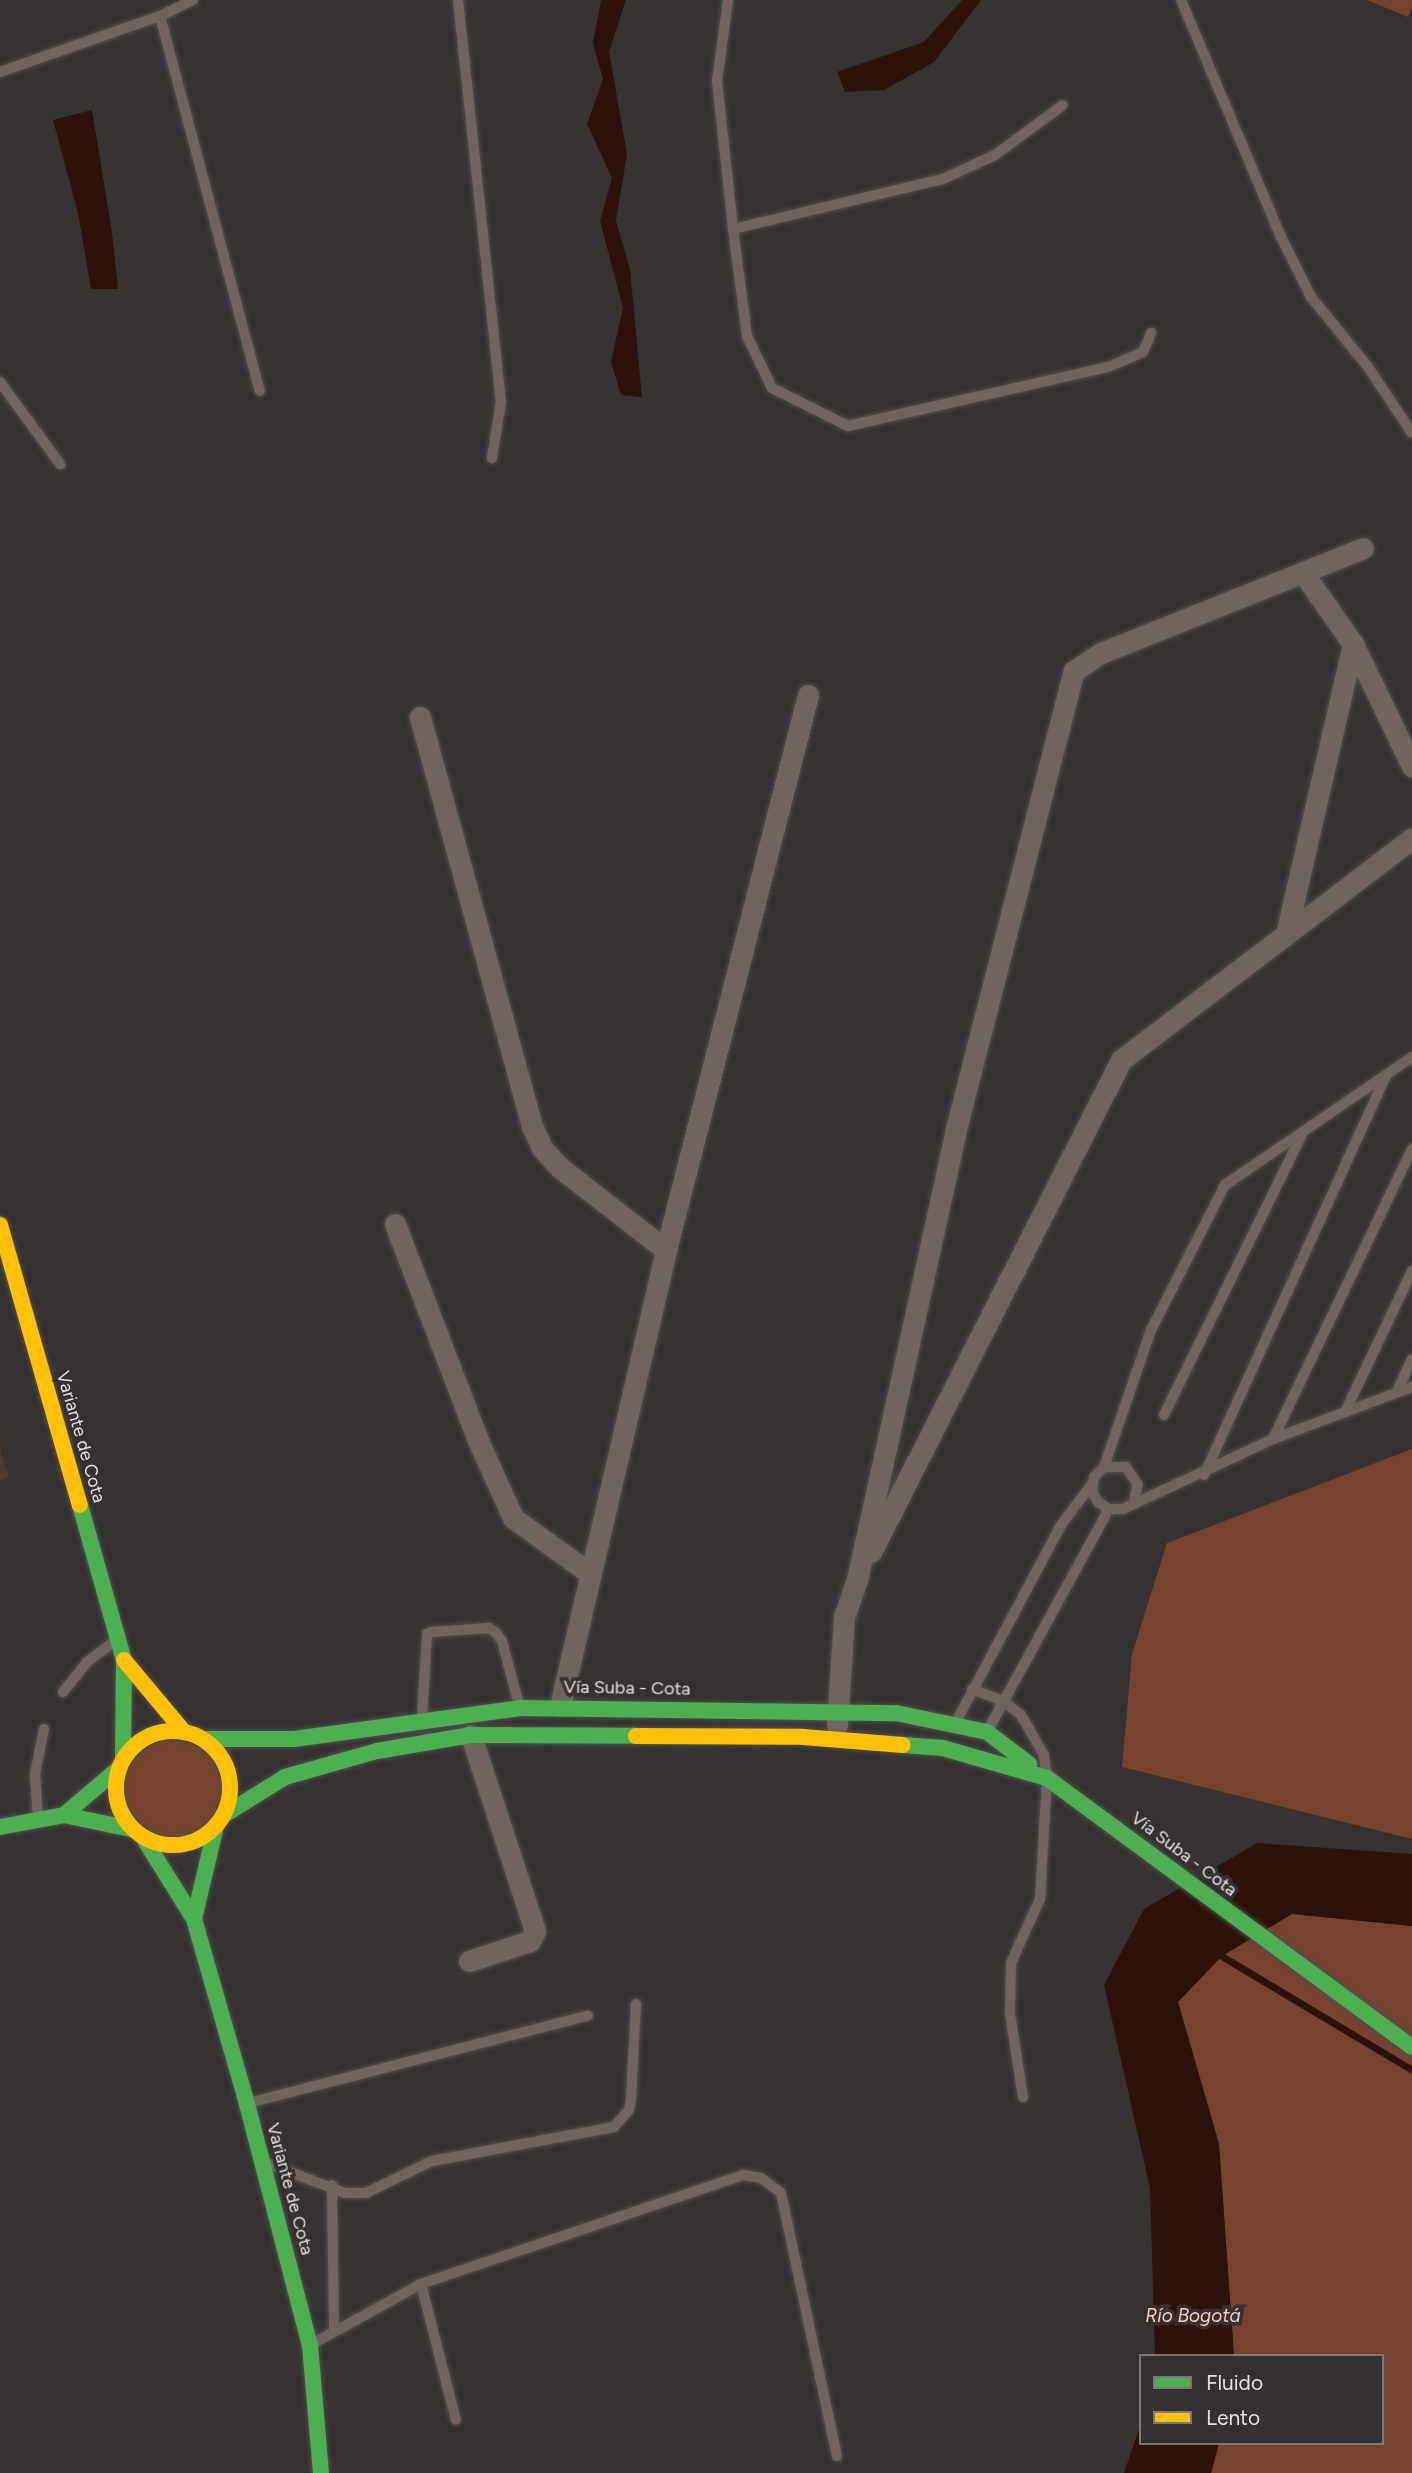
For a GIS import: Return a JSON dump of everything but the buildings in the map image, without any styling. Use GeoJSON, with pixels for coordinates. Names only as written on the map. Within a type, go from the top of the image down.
{"type":"FeatureCollection","features":[{"type":"Feature","properties":{"kind":"main road","name":"Variante de Cota"},"geometry":{"type":"LineString","coordinates":[[0,1225],[124,1660],[121,1763]]}},
{"type":"Feature","properties":{"kind":"main road","name":"Variante de Cota"},"geometry":{"type":"LineString","coordinates":[[124,1660],[184,1732]]}},
{"type":"Feature","properties":{"kind":"main road","name":"Vía Suba - Cota"},"geometry":{"type":"LineString","coordinates":[[203,1739],[294,1739],[422,1718],[560,1706],[896,1713],[955,1723],[987,1732],[1412,2047]]}},
{"type":"Feature","properties":{"kind":"main road"},"geometry":{"type":"LineString","coordinates":[[64,1815],[149,1736],[184,1732],[203,1739],[226,1765],[230,1790],[220,1821],[184,1845],[146,1842],[131,1829],[116,1800],[121,1763]]}},
{"type":"Feature","properties":{"kind":"main road","name":"Vía Suba - Cota"},"geometry":{"type":"LineString","coordinates":[[220,1821],[285,1777],[377,1751],[471,1735],[836,1738],[943,1748],[977,1755],[1042,1775]]}},
{"type":"Feature","properties":{"kind":"main road"},"geometry":{"type":"LineString","coordinates":[[0,1827],[64,1815],[131,1829]]}},
{"type":"Feature","properties":{"kind":"main road","name":"Variante de Cota"},"geometry":{"type":"LineString","coordinates":[[194,1919],[220,1821]]}},
{"type":"Feature","properties":{"kind":"main road","name":"Variante de Cota"},"geometry":{"type":"LineString","coordinates":[[146,1842],[194,1919],[247,2104],[310,2345],[321,2473]]}},
{"type":"Feature","properties":{"kind":"street"},"geometry":{"type":"LineString","coordinates":[[836,1738],[844,1617],[857,1580],[955,1132],[1074,671],[1101,653],[1304,574],[1363,548]]}},
{"type":"Feature","properties":{"kind":"street"},"geometry":{"type":"LineString","coordinates":[[1304,574],[1353,644],[1412,766]]}},
{"type":"Feature","properties":{"kind":"street"},"geometry":{"type":"LineString","coordinates":[[1287,930],[1353,644]]}},
{"type":"Feature","properties":{"kind":"street"},"geometry":{"type":"LineString","coordinates":[[560,1706],[588,1573],[666,1250],[808,695]]}},
{"type":"Feature","properties":{"kind":"street"},"geometry":{"type":"LineString","coordinates":[[420,717],[531,1124],[542,1148],[559,1167],[666,1250]]}},
{"type":"Feature","properties":{"kind":"street"},"geometry":{"type":"LineString","coordinates":[[857,1580],[1121,1060],[1287,930],[1412,838]]}},
{"type":"Feature","properties":{"kind":"street"},"geometry":{"type":"LineString","coordinates":[[395,1224],[477,1438],[513,1518],[588,1573]]}},
{"type":"Feature","properties":{"kind":"street"},"geometry":{"type":"LineString","coordinates":[[469,1961],[530,1941],[535,1931],[471,1735]]}},
{"type":"Feature","properties":{"kind":"lane"},"geometry":{"type":"LineString","coordinates":[[0,72],[160,16],[193,0]]}},
{"type":"Feature","properties":{"kind":"lane"},"geometry":{"type":"LineString","coordinates":[[458,0],[501,402],[492,458]]}},
{"type":"Feature","properties":{"kind":"lane"},"geometry":{"type":"LineString","coordinates":[[727,0],[717,81],[733,229],[747,337],[772,388],[848,426],[1108,367],[1143,352],[1151,333]]}},
{"type":"Feature","properties":{"kind":"lane"},"geometry":{"type":"LineString","coordinates":[[1181,0],[1281,237],[1311,297],[1368,367],[1412,433]]}},
{"type":"Feature","properties":{"kind":"lane"},"geometry":{"type":"LineString","coordinates":[[160,16],[260,391]]}},
{"type":"Feature","properties":{"kind":"lane"},"geometry":{"type":"LineString","coordinates":[[733,229],[943,178],[995,155],[1063,105]]}},
{"type":"Feature","properties":{"kind":"lane"},"geometry":{"type":"LineString","coordinates":[[0,382],[60,464]]}},
{"type":"Feature","properties":{"kind":"lane"},"geometry":{"type":"LineString","coordinates":[[943,1748],[972,1689],[1062,1525],[1104,1467],[1151,1330],[1225,1185],[1302,1135],[1412,1056]]}},
{"type":"Feature","properties":{"kind":"lane"},"geometry":{"type":"LineString","coordinates":[[1204,1475],[1387,1076]]}},
{"type":"Feature","properties":{"kind":"lane"},"geometry":{"type":"LineString","coordinates":[[1164,1415],[1302,1135]]}},
{"type":"Feature","properties":{"kind":"lane"},"geometry":{"type":"LineString","coordinates":[[1273,1439],[1412,1149]]}},
{"type":"Feature","properties":{"kind":"lane"},"geometry":{"type":"LineString","coordinates":[[1346,1410],[1412,1271]]}},
{"type":"Feature","properties":{"kind":"lane"},"geometry":{"type":"LineString","coordinates":[[1397,1391],[1412,1359]]}},
{"type":"Feature","properties":{"kind":"lane"},"geometry":{"type":"LineString","coordinates":[[1093,1484],[1094,1497],[1109,1509],[1123,1509],[1134,1500],[1204,1475],[1273,1439],[1412,1387]]}},
{"type":"Feature","properties":{"kind":"lane"},"geometry":{"type":"LineString","coordinates":[[1104,1467],[1119,1465],[1132,1472],[1138,1485],[1134,1500]]}},
{"type":"Feature","properties":{"kind":"lane"},"geometry":{"type":"LineString","coordinates":[[977,1755],[1003,1701],[1109,1509]]}},
{"type":"Feature","properties":{"kind":"lane"},"geometry":{"type":"LineString","coordinates":[[422,1718],[427,1634],[431,1632],[489,1628],[496,1633],[502,1641],[520,1708]]}},
{"type":"Feature","properties":{"kind":"lane"},"geometry":{"type":"LineString","coordinates":[[63,1692],[88,1662],[118,1639]]}},
{"type":"Feature","properties":{"kind":"lane"},"geometry":{"type":"LineString","coordinates":[[972,1689],[1003,1701],[1035,1734],[1042,1775],[1040,1899],[1011,1975],[1010,2014],[1023,2097]]}},
{"type":"Feature","properties":{"kind":"lane"},"geometry":{"type":"LineString","coordinates":[[38,1819],[35,1774],[44,1729]]}},
{"type":"Feature","properties":{"kind":"lane"},"geometry":{"type":"LineString","coordinates":[[263,2162],[332,2185],[345,2193],[366,2193],[442,2159],[614,2127],[629,2110],[636,2004]]}},
{"type":"Feature","properties":{"kind":"lane"},"geometry":{"type":"LineString","coordinates":[[247,2104],[588,2016]]}},
{"type":"Feature","properties":{"kind":"lane"},"geometry":{"type":"LineString","coordinates":[[310,2345],[421,2284],[743,2175],[761,2178],[781,2193],[837,2456]]}},
{"type":"Feature","properties":{"kind":"lane"},"geometry":{"type":"LineString","coordinates":[[332,2185],[334,2331]]}},
{"type":"Feature","properties":{"kind":"lane"},"geometry":{"type":"LineString","coordinates":[[421,2284],[456,2420]]}},
{"type":"Feature","properties":{"kind":"shaded area"},"geometry":{"type":"Polygon","coordinates":[[[1367,0],[1412,0],[1412,7],[1408,17],[1367,0]]]}},
{"type":"Feature","properties":{"kind":"shaded area"},"geometry":{"type":"Polygon","coordinates":[[[1412,1449],[1412,1839],[1122,1767],[1132,1654],[1167,1543],[1412,1449]]]}},
{"type":"Feature","properties":{"kind":"shaded area"},"geometry":{"type":"Polygon","coordinates":[[[173,1740],[192,1744],[208,1754],[218,1770],[222,1789],[218,1808],[208,1824],[192,1834],[173,1838],[154,1834],[138,1824],[128,1808],[124,1789],[128,1770],[138,1754],[154,1744],[173,1740]]]}},
{"type":"Feature","properties":{"kind":"shaded area"},"geometry":{"type":"Polygon","coordinates":[[[1292,1914],[1412,1926],[1412,2473],[1211,2473],[1218,2445],[1384,2445],[1384,2354],[1234,2354],[1219,2144],[1178,2002],[1222,1956],[1292,1914]]]}},
{"type":"Feature","properties":{"kind":"water"},"geometry":{"type":"Polygon","coordinates":[[[601,0],[626,0],[609,52],[627,154],[616,221],[630,269],[642,397],[621,395],[611,362],[623,308],[600,221],[612,178],[587,124],[603,79],[593,43],[601,0]]]}},
{"type":"Feature","properties":{"kind":"water"},"geometry":{"type":"Polygon","coordinates":[[[962,0],[981,0],[934,62],[884,90],[845,92],[837,72],[924,42],[962,0]]]}},
{"type":"Feature","properties":{"kind":"water"},"geometry":{"type":"Polygon","coordinates":[[[92,110],[112,232],[118,289],[91,289],[78,213],[53,120],[92,110]]]}},
{"type":"Feature","properties":{"kind":"water","name":"Río Bogotá"},"geometry":{"type":"Polygon","coordinates":[[[1257,1843],[1412,1854],[1412,1926],[1292,1914],[1222,1956],[1178,2002],[1219,2144],[1234,2354],[1155,2354],[1150,2188],[1104,1985],[1144,1909],[1257,1843]]]}},
{"type":"Feature","properties":{"kind":"water"},"geometry":{"type":"Polygon","coordinates":[[[1139,2429],[1139,2445],[1218,2445],[1211,2473],[1124,2473],[1139,2429]]]}},
{"type":"Feature","properties":{"kind":"waterway"},"geometry":{"type":"LineString","coordinates":[[1215,1952],[1412,2070]]}},
{"type":"Feature","properties":{"kind":"traffic: fast"},"geometry":{"type":"LineString","coordinates":[[80,1505],[124,1660],[123,1759]]}},
{"type":"Feature","properties":{"kind":"traffic: fast"},"geometry":{"type":"LineString","coordinates":[[203,1739],[294,1739],[520,1708],[896,1713],[987,1732],[1029,1764]]}},
{"type":"Feature","properties":{"kind":"traffic: fast"},"geometry":{"type":"LineString","coordinates":[[224,1815],[285,1777],[377,1751],[471,1735],[636,1736]]}},
{"type":"Feature","properties":{"kind":"traffic: fast"},"geometry":{"type":"LineString","coordinates":[[903,1745],[943,1748],[1047,1778],[1412,2047]]}},
{"type":"Feature","properties":{"kind":"traffic: fast"},"geometry":{"type":"LineString","coordinates":[[64,1815],[119,1768]]}},
{"type":"Feature","properties":{"kind":"traffic: fast"},"geometry":{"type":"LineString","coordinates":[[0,1827],[64,1815],[131,1829]]}},
{"type":"Feature","properties":{"kind":"traffic: fast"},"geometry":{"type":"LineString","coordinates":[[194,1919],[216,1826]]}},
{"type":"Feature","properties":{"kind":"traffic: fast"},"geometry":{"type":"LineString","coordinates":[[146,1842],[194,1919],[247,2104],[310,2345],[321,2473]]}},
{"type":"Feature","properties":{"kind":"traffic: slow"},"geometry":{"type":"LineString","coordinates":[[0,1225],[80,1505]]}},
{"type":"Feature","properties":{"kind":"traffic: slow"},"geometry":{"type":"LineString","coordinates":[[124,1660],[184,1732]]}},
{"type":"Feature","properties":{"kind":"traffic: slow"},"geometry":{"type":"LineString","coordinates":[[173,1731],[195,1735],[214,1747],[226,1766],[230,1788],[226,1810],[214,1829],[195,1841],[173,1845],[151,1841],[132,1829],[120,1810],[116,1788],[120,1766],[132,1747],[151,1735],[173,1731]]}},
{"type":"Feature","properties":{"kind":"traffic: slow"},"geometry":{"type":"LineString","coordinates":[[636,1736],[803,1737],[903,1745]]}}]}
